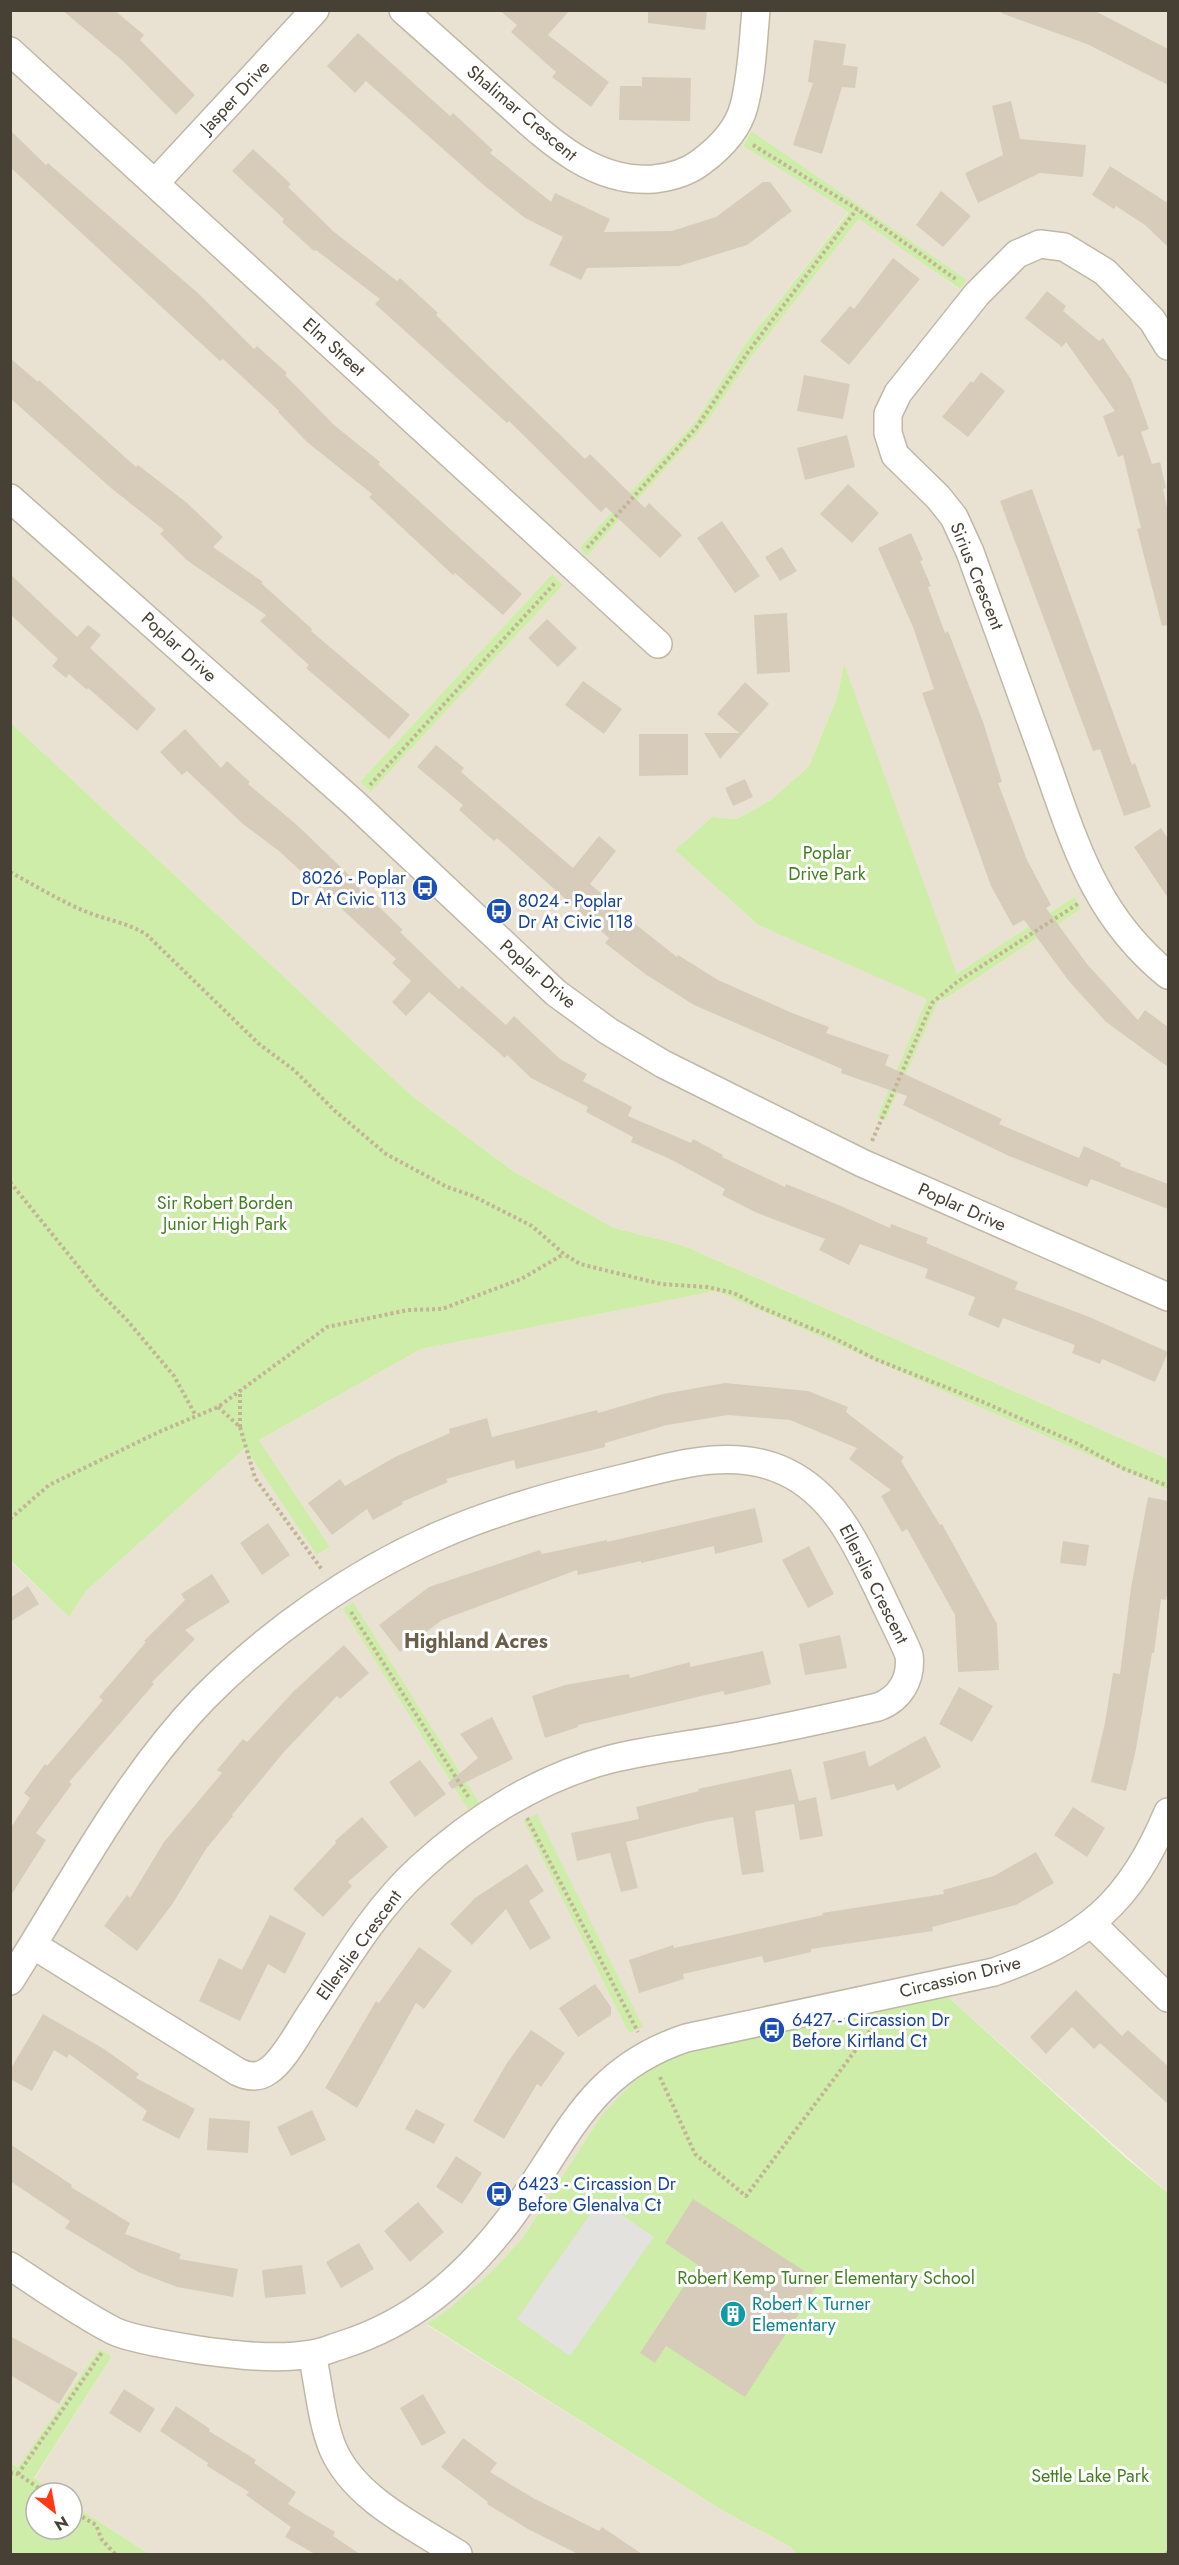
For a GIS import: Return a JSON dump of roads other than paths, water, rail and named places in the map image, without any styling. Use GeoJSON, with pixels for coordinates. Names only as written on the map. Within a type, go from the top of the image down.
{"type":"FeatureCollection","features":[{"type":"Feature","properties":{"kind":"street","name":"Jasper Drive"},"geometry":{"type":"LineString","coordinates":[[155,183],[315,10]]}},
{"type":"Feature","properties":{"kind":"street","name":"Shalimar Crescent"},"geometry":{"type":"LineString","coordinates":[[403,10],[552,142],[582,163],[615,176],[643,180],[672,177],[694,167],[711,155],[732,133],[744,107],[756,10]]}},
{"type":"Feature","properties":{"kind":"street","name":"Elm Street"},"geometry":{"type":"LineString","coordinates":[[10,51],[658,644]]}},
{"type":"Feature","properties":{"kind":"street","name":"Sirius Crescent"},"geometry":{"type":"LineString","coordinates":[[1168,346],[1152,320],[1106,272],[1064,247],[1040,244],[1017,254],[977,294],[898,393],[888,414],[888,433],[895,455],[938,497],[954,517],[970,552],[1084,867],[1123,932],[1145,956],[1168,975]]}},
{"type":"Feature","properties":{"kind":"street","name":"Poplar Drive"},"geometry":{"type":"LineString","coordinates":[[10,498],[354,803],[556,993],[608,1031],[663,1064],[862,1163],[1168,1296]]}},
{"type":"Feature","properties":{"kind":"street","name":"Ellerslie Crescent"},"geometry":{"type":"LineString","coordinates":[[10,1982],[33,1945],[142,1771],[205,1697],[243,1663],[337,1590],[441,1534],[513,1508],[601,1483],[719,1458],[742,1459],[774,1467],[810,1486],[828,1503],[852,1536],[907,1650],[909,1671],[905,1684],[897,1696],[878,1707],[746,1735],[611,1759],[563,1776],[517,1798],[482,1819],[436,1853],[400,1887],[364,1933],[275,2065],[258,2075],[248,2076],[238,2072],[33,1945]]}},
{"type":"Feature","properties":{"kind":"street","name":"Circassion Drive"},"geometry":{"type":"LineString","coordinates":[[10,2266],[116,2332],[184,2348],[260,2356],[312,2354],[359,2339],[406,2316],[439,2295],[469,2267],[508,2221],[591,2099],[616,2074],[667,2044],[719,2029],[994,1972],[1055,1947],[1092,1924],[1116,1901],[1142,1865],[1168,1812]]}},
{"type":"Feature","properties":{"kind":"street"},"geometry":{"type":"LineString","coordinates":[[1092,1924],[1168,1998]]}},
{"type":"Feature","properties":{"kind":"street"},"geometry":{"type":"LineString","coordinates":[[312,2354],[328,2436],[338,2459],[349,2475],[371,2497],[458,2554]]}},
{"type":"Feature","properties":{"kind":"place","name":"8026 - Poplar Dr At Civic 113"},"geometry":{"type":"Point","coordinates":[425,888]}},
{"type":"Feature","properties":{"kind":"place","name":"8024 - Poplar Dr At Civic 118"},"geometry":{"type":"Point","coordinates":[499,911]}},
{"type":"Feature","properties":{"kind":"place","name":"6427 - Circassion Dr Before Kirtland Ct"},"geometry":{"type":"Point","coordinates":[772,2030]}},
{"type":"Feature","properties":{"kind":"place","name":"6423 - Circassion Dr Before Glenalva Ct"},"geometry":{"type":"Point","coordinates":[499,2194]}},
{"type":"Feature","properties":{"kind":"place","name":"Robert K Turner Elementary"},"geometry":{"type":"Point","coordinates":[733,2314]}},
{"type":"Feature","properties":{"kind":"district","name":"Highland Acres"},"geometry":{"type":"Point","coordinates":[476,1641]}},
{"type":"Feature","properties":{"kind":"park label","name":"Poplar Drive Park"},"geometry":{"type":"Point","coordinates":[827,863]}},
{"type":"Feature","properties":{"kind":"park label","name":"Sir Robert Borden Junior High Park"},"geometry":{"type":"Point","coordinates":[225,1213]}},
{"type":"Feature","properties":{"kind":"park label","name":"Robert Kemp Turner Elementary School"},"geometry":{"type":"Point","coordinates":[826,2278]}},
{"type":"Feature","properties":{"kind":"park label","name":"Settle Lake Park"},"geometry":{"type":"Point","coordinates":[1090,2476]}}]}
